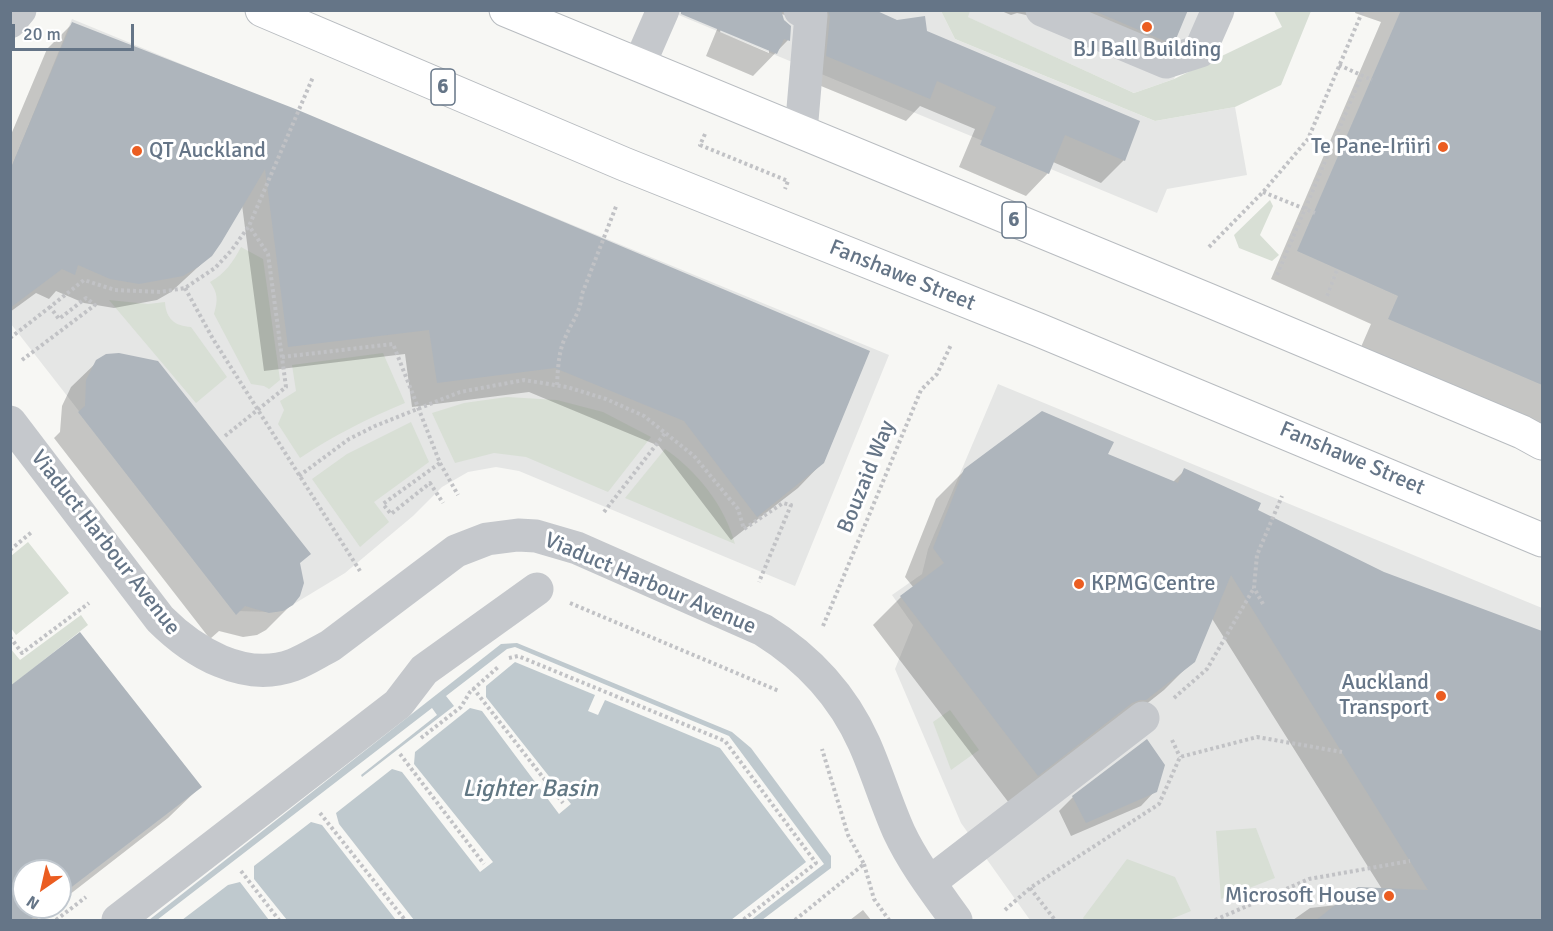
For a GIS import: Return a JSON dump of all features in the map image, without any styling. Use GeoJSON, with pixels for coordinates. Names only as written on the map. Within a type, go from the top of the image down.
{"type":"FeatureCollection","features":[{"type":"Feature","properties":{"kind":"main road","name":"Fanshawe Street"},"geometry":{"type":"LineString","coordinates":[[262,10],[624,164],[1050,335],[1542,540]]}},
{"type":"Feature","properties":{"kind":"main road","name":"6"},"geometry":{"type":"LineString","coordinates":[[506,10],[1536,437]]}},
{"type":"Feature","properties":{"kind":"street"},"geometry":{"type":"LineString","coordinates":[[10,21],[20,10]]}},
{"type":"Feature","properties":{"kind":"street"},"geometry":{"type":"LineString","coordinates":[[639,65],[663,10]]}},
{"type":"Feature","properties":{"kind":"street"},"geometry":{"type":"LineString","coordinates":[[800,10],[811,15],[801,132]]}},
{"type":"Feature","properties":{"kind":"street"},"geometry":{"type":"LineString","coordinates":[[1042,10],[1166,62],[1200,51],[1218,10]]}},
{"type":"Feature","properties":{"kind":"street","name":"Viaduct Harbour Avenue"},"geometry":{"type":"LineString","coordinates":[[10,422],[160,619],[178,637],[208,656],[234,666],[271,670],[300,662],[330,646],[456,551],[487,539],[518,535],[536,536],[577,548],[763,630],[788,646],[808,663],[837,695],[865,744],[899,832],[910,853],[956,921]]}},
{"type":"Feature","properties":{"kind":"street"},"geometry":{"type":"LineString","coordinates":[[118,921],[398,704],[424,670],[537,589]]}},
{"type":"Feature","properties":{"kind":"street"},"geometry":{"type":"LineString","coordinates":[[924,921],[931,884],[1155,711]]}},
{"type":"Feature","properties":{"kind":"path"},"geometry":{"type":"LineString","coordinates":[[1209,247],[1263,192],[1308,139],[1363,10]]}},
{"type":"Feature","properties":{"kind":"path"},"geometry":{"type":"LineString","coordinates":[[1339,65],[1372,80]]}},
{"type":"Feature","properties":{"kind":"path"},"geometry":{"type":"LineString","coordinates":[[1277,275],[1362,75]]}},
{"type":"Feature","properties":{"kind":"path"},"geometry":{"type":"LineString","coordinates":[[10,338],[84,280],[115,290],[144,293],[185,288],[215,268],[249,226],[313,77]]}},
{"type":"Feature","properties":{"kind":"path"},"geometry":{"type":"LineString","coordinates":[[705,133],[700,145],[788,182],[783,192]]}},
{"type":"Feature","properties":{"kind":"path"},"geometry":{"type":"LineString","coordinates":[[1263,192],[1315,213]]}},
{"type":"Feature","properties":{"kind":"path"},"geometry":{"type":"LineString","coordinates":[[557,386],[564,340],[576,319],[582,294],[617,204]]}},
{"type":"Feature","properties":{"kind":"path"},"geometry":{"type":"LineString","coordinates":[[225,436],[286,387],[268,255],[249,226]]}},
{"type":"Feature","properties":{"kind":"path"},"geometry":{"type":"LineString","coordinates":[[1327,296],[1337,270]]}},
{"type":"Feature","properties":{"kind":"path"},"geometry":{"type":"LineString","coordinates":[[185,288],[213,339],[360,571]]}},
{"type":"Feature","properties":{"kind":"path"},"geometry":{"type":"LineString","coordinates":[[22,360],[95,305],[86,298],[59,319],[50,308]]}},
{"type":"Feature","properties":{"kind":"path"},"geometry":{"type":"LineString","coordinates":[[282,357],[393,344],[440,463],[458,495]]}},
{"type":"Feature","properties":{"kind":"path","name":"Bouzaid Way"},"geometry":{"type":"LineString","coordinates":[[823,627],[921,390],[937,374],[951,345]]}},
{"type":"Feature","properties":{"kind":"path"},"geometry":{"type":"LineString","coordinates":[[299,476],[349,439],[375,426],[460,392],[524,380],[557,386],[606,399],[644,416],[666,432],[694,456],[719,484],[738,509],[744,529],[783,503],[791,505],[759,582]]}},
{"type":"Feature","properties":{"kind":"path"},"geometry":{"type":"LineString","coordinates":[[604,512],[666,432]]}},
{"type":"Feature","properties":{"kind":"path"},"geometry":{"type":"LineString","coordinates":[[440,463],[383,504],[391,514],[430,483],[443,503]]}},
{"type":"Feature","properties":{"kind":"path"},"geometry":{"type":"LineString","coordinates":[[1155,711],[1208,669],[1254,588],[1257,555],[1282,496]]}},
{"type":"Feature","properties":{"kind":"path"},"geometry":{"type":"LineString","coordinates":[[10,550],[33,531]]}},
{"type":"Feature","properties":{"kind":"path"},"geometry":{"type":"LineString","coordinates":[[1254,588],[1263,604]]}},
{"type":"Feature","properties":{"kind":"path"},"geometry":{"type":"LineString","coordinates":[[537,589],[783,694]]}},
{"type":"Feature","properties":{"kind":"path"},"geometry":{"type":"LineString","coordinates":[[10,637],[22,653],[89,603]]}},
{"type":"Feature","properties":{"kind":"path"},"geometry":{"type":"LineString","coordinates":[[507,659],[518,656],[725,741],[816,863],[743,921]]}},
{"type":"Feature","properties":{"kind":"path"},"geometry":{"type":"LineString","coordinates":[[417,741],[461,707],[473,688],[499,666]]}},
{"type":"Feature","properties":{"kind":"path"},"geometry":{"type":"LineString","coordinates":[[473,688],[563,803]]}},
{"type":"Feature","properties":{"kind":"path"},"geometry":{"type":"LineString","coordinates":[[1180,757],[1257,737],[1342,752]]}},
{"type":"Feature","properties":{"kind":"path"},"geometry":{"type":"LineString","coordinates":[[1005,910],[1030,888],[1160,804],[1180,757],[1171,739]]}},
{"type":"Feature","properties":{"kind":"path"},"geometry":{"type":"LineString","coordinates":[[820,744],[848,835],[864,864],[874,899],[889,921]]}},
{"type":"Feature","properties":{"kind":"path"},"geometry":{"type":"LineString","coordinates":[[392,760],[408,747]]}},
{"type":"Feature","properties":{"kind":"path"},"geometry":{"type":"LineString","coordinates":[[400,754],[484,864]]}},
{"type":"Feature","properties":{"kind":"path"},"geometry":{"type":"LineString","coordinates":[[316,808],[405,921]]}},
{"type":"Feature","properties":{"kind":"path"},"geometry":{"type":"LineString","coordinates":[[1215,921],[1309,879],[1410,861]]}},
{"type":"Feature","properties":{"kind":"path"},"geometry":{"type":"LineString","coordinates":[[795,921],[864,864]]}},
{"type":"Feature","properties":{"kind":"path"},"geometry":{"type":"LineString","coordinates":[[239,868],[279,921]]}},
{"type":"Feature","properties":{"kind":"path"},"geometry":{"type":"LineString","coordinates":[[1030,888],[1055,921]]}},
{"type":"Feature","properties":{"kind":"shaded area"},"geometry":{"type":"Polygon","coordinates":[[[970,10],[1203,11],[1174,79],[1134,93],[967,17],[970,10]]]}},
{"type":"Feature","properties":{"kind":"shaded area"},"geometry":{"type":"Polygon","coordinates":[[[669,11],[941,11],[955,39],[1155,121],[1235,107],[1247,175],[1167,189],[1157,213],[669,11]]]}},
{"type":"Feature","properties":{"kind":"shaded area"},"geometry":{"type":"Polygon","coordinates":[[[941,11],[970,11],[968,17],[1134,93],[1174,79],[1282,27],[1274,11],[1311,11],[1281,85],[1235,107],[1155,121],[955,39],[941,11]]]}},
{"type":"Feature","properties":{"kind":"shaded area"},"geometry":{"type":"Polygon","coordinates":[[[72,19],[889,355],[795,586],[519,471],[496,467],[468,472],[442,487],[413,516],[345,573],[284,610],[235,611],[11,324],[11,168],[72,19]]]}},
{"type":"Feature","properties":{"kind":"shaded area"},"geometry":{"type":"Polygon","coordinates":[[[1270,200],[1273,206],[1260,235],[1279,255],[1272,261],[1239,248],[1234,235],[1270,200]]]}},
{"type":"Feature","properties":{"kind":"shaded area"},"geometry":{"type":"Polygon","coordinates":[[[241,247],[263,259],[280,380],[269,389],[251,384],[214,314],[216,297],[210,282],[228,267],[241,247]]]}},
{"type":"Feature","properties":{"kind":"shaded area"},"geometry":{"type":"Polygon","coordinates":[[[109,300],[148,304],[165,302],[169,317],[180,325],[191,327],[227,377],[196,403],[109,300]]]}},
{"type":"Feature","properties":{"kind":"shaded area"},"geometry":{"type":"Polygon","coordinates":[[[383,353],[405,403],[351,428],[300,458],[278,424],[284,410],[280,401],[296,391],[292,365],[383,353]]]}},
{"type":"Feature","properties":{"kind":"shaded area"},"geometry":{"type":"Polygon","coordinates":[[[998,384],[1542,608],[1542,920],[1030,920],[961,823],[895,669],[913,625],[892,595],[922,574],[928,549],[998,384]]]}},
{"type":"Feature","properties":{"kind":"shaded area"},"geometry":{"type":"Polygon","coordinates":[[[507,397],[557,400],[603,412],[651,437],[608,492],[526,457],[494,453],[455,463],[432,413],[464,403],[507,397]]]}},
{"type":"Feature","properties":{"kind":"shaded area"},"geometry":{"type":"Polygon","coordinates":[[[411,422],[429,462],[374,502],[389,522],[360,547],[312,479],[347,454],[411,422]]]}},
{"type":"Feature","properties":{"kind":"shaded area"},"geometry":{"type":"Polygon","coordinates":[[[665,449],[688,468],[708,490],[724,516],[735,544],[625,498],[665,449]]]}},
{"type":"Feature","properties":{"kind":"shaded area"},"geometry":{"type":"Polygon","coordinates":[[[28,542],[69,593],[16,635],[11,628],[11,556],[28,542]]]}},
{"type":"Feature","properties":{"kind":"shaded area"},"geometry":{"type":"Polygon","coordinates":[[[81,615],[88,625],[11,686],[10,648],[20,660],[81,615]]]}},
{"type":"Feature","properties":{"kind":"shaded area"},"geometry":{"type":"Polygon","coordinates":[[[950,710],[979,750],[951,770],[933,722],[950,710]]]}},
{"type":"Feature","properties":{"kind":"shaded area"},"geometry":{"type":"Polygon","coordinates":[[[1256,828],[1275,878],[1221,899],[1216,831],[1256,828]]]}},
{"type":"Feature","properties":{"kind":"shaded area"},"geometry":{"type":"Polygon","coordinates":[[[1127,859],[1175,877],[1191,911],[1169,920],[1084,920],[1083,918],[1127,859]]]}},
{"type":"Feature","properties":{"kind":"water","name":"Lighter Basin"},"geometry":{"type":"Polygon","coordinates":[[[517,643],[732,732],[751,748],[831,856],[831,868],[762,920],[149,920],[501,644],[517,643]]]}},
{"type":"Feature","properties":{"kind":"pier","name":"Lighter Basin"},"geometry":{"type":"Polygon","coordinates":[[[515,647],[729,736],[824,864],[751,920],[731,920],[806,862],[720,748],[605,700],[598,715],[588,711],[595,695],[515,662],[486,686],[486,697],[571,804],[559,814],[482,711],[470,708],[415,752],[414,764],[493,862],[480,872],[402,772],[392,769],[336,813],[339,824],[414,920],[396,920],[322,825],[311,822],[254,866],[254,879],[287,920],[269,920],[240,882],[228,885],[182,920],[157,920],[432,708],[437,715],[361,775],[362,777],[454,706],[446,696],[507,649],[515,647]]]}},
{"type":"Feature","properties":{"kind":"building"},"geometry":{"type":"Polygon","coordinates":[[[681,10],[781,10],[784,20],[791,26],[790,41],[784,39],[777,54],[681,14],[681,10]]]}},
{"type":"Feature","properties":{"kind":"building"},"geometry":{"type":"Polygon","coordinates":[[[828,10],[875,10],[897,20],[925,16],[927,31],[1140,121],[1125,161],[1065,135],[1049,174],[980,145],[996,107],[937,81],[930,99],[826,56],[830,17],[828,10]]]}},
{"type":"Feature","properties":{"kind":"building","name":"BJ Ball Building"},"geometry":{"type":"Polygon","coordinates":[[[1092,10],[1188,10],[1176,39],[1167,42],[1092,10]]]}},
{"type":"Feature","properties":{"kind":"building","name":"Te Pane-Iriiri"},"geometry":{"type":"Polygon","coordinates":[[[1401,10],[1542,10],[1542,385],[1388,319],[1398,296],[1297,251],[1401,10]]]}},
{"type":"Feature","properties":{"kind":"building"},"geometry":{"type":"Polygon","coordinates":[[[72,22],[298,110],[870,351],[824,463],[757,517],[684,421],[555,368],[437,383],[429,330],[288,347],[265,169],[212,256],[183,276],[139,284],[110,279],[78,265],[75,275],[62,269],[10,308],[10,170],[72,22]]]}},
{"type":"Feature","properties":{"kind":"building"},"geometry":{"type":"Polygon","coordinates":[[[119,353],[158,361],[311,554],[300,563],[304,583],[300,596],[293,605],[283,611],[269,613],[245,606],[236,615],[78,412],[85,406],[86,380],[96,360],[106,354],[119,353]]]}},
{"type":"Feature","properties":{"kind":"building"},"geometry":{"type":"Polygon","coordinates":[[[1042,411],[1114,442],[1108,454],[1178,483],[1184,468],[1261,503],[1258,510],[1384,572],[1542,631],[1542,921],[1315,921],[1358,887],[1428,890],[1231,575],[1195,662],[1146,700],[1132,703],[1038,776],[900,596],[944,563],[933,548],[964,469],[1042,411]]]}},
{"type":"Feature","properties":{"kind":"building"},"geometry":{"type":"Polygon","coordinates":[[[80,632],[202,787],[72,887],[72,859],[12,859],[12,919],[31,919],[29,921],[10,921],[10,686],[80,632]]]}},
{"type":"Feature","properties":{"kind":"building"},"geometry":{"type":"Polygon","coordinates":[[[1147,739],[1165,765],[1157,792],[1086,823],[1072,796],[1147,739]]]}},
{"type":"Feature","properties":{"kind":"place","name":"BJ Ball Building"},"geometry":{"type":"Point","coordinates":[1147,27]}},
{"type":"Feature","properties":{"kind":"place","name":"Te Pane-Iriiri"},"geometry":{"type":"Point","coordinates":[1443,147]}},
{"type":"Feature","properties":{"kind":"place","name":"QT Auckland"},"geometry":{"type":"Point","coordinates":[137,151]}},
{"type":"Feature","properties":{"kind":"place","name":"KPMG Centre"},"geometry":{"type":"Point","coordinates":[1079,584]}},
{"type":"Feature","properties":{"kind":"place","name":"Auckland Transport"},"geometry":{"type":"Point","coordinates":[1441,696]}},
{"type":"Feature","properties":{"kind":"place","name":"Microsoft House"},"geometry":{"type":"Point","coordinates":[1389,896]}}]}
